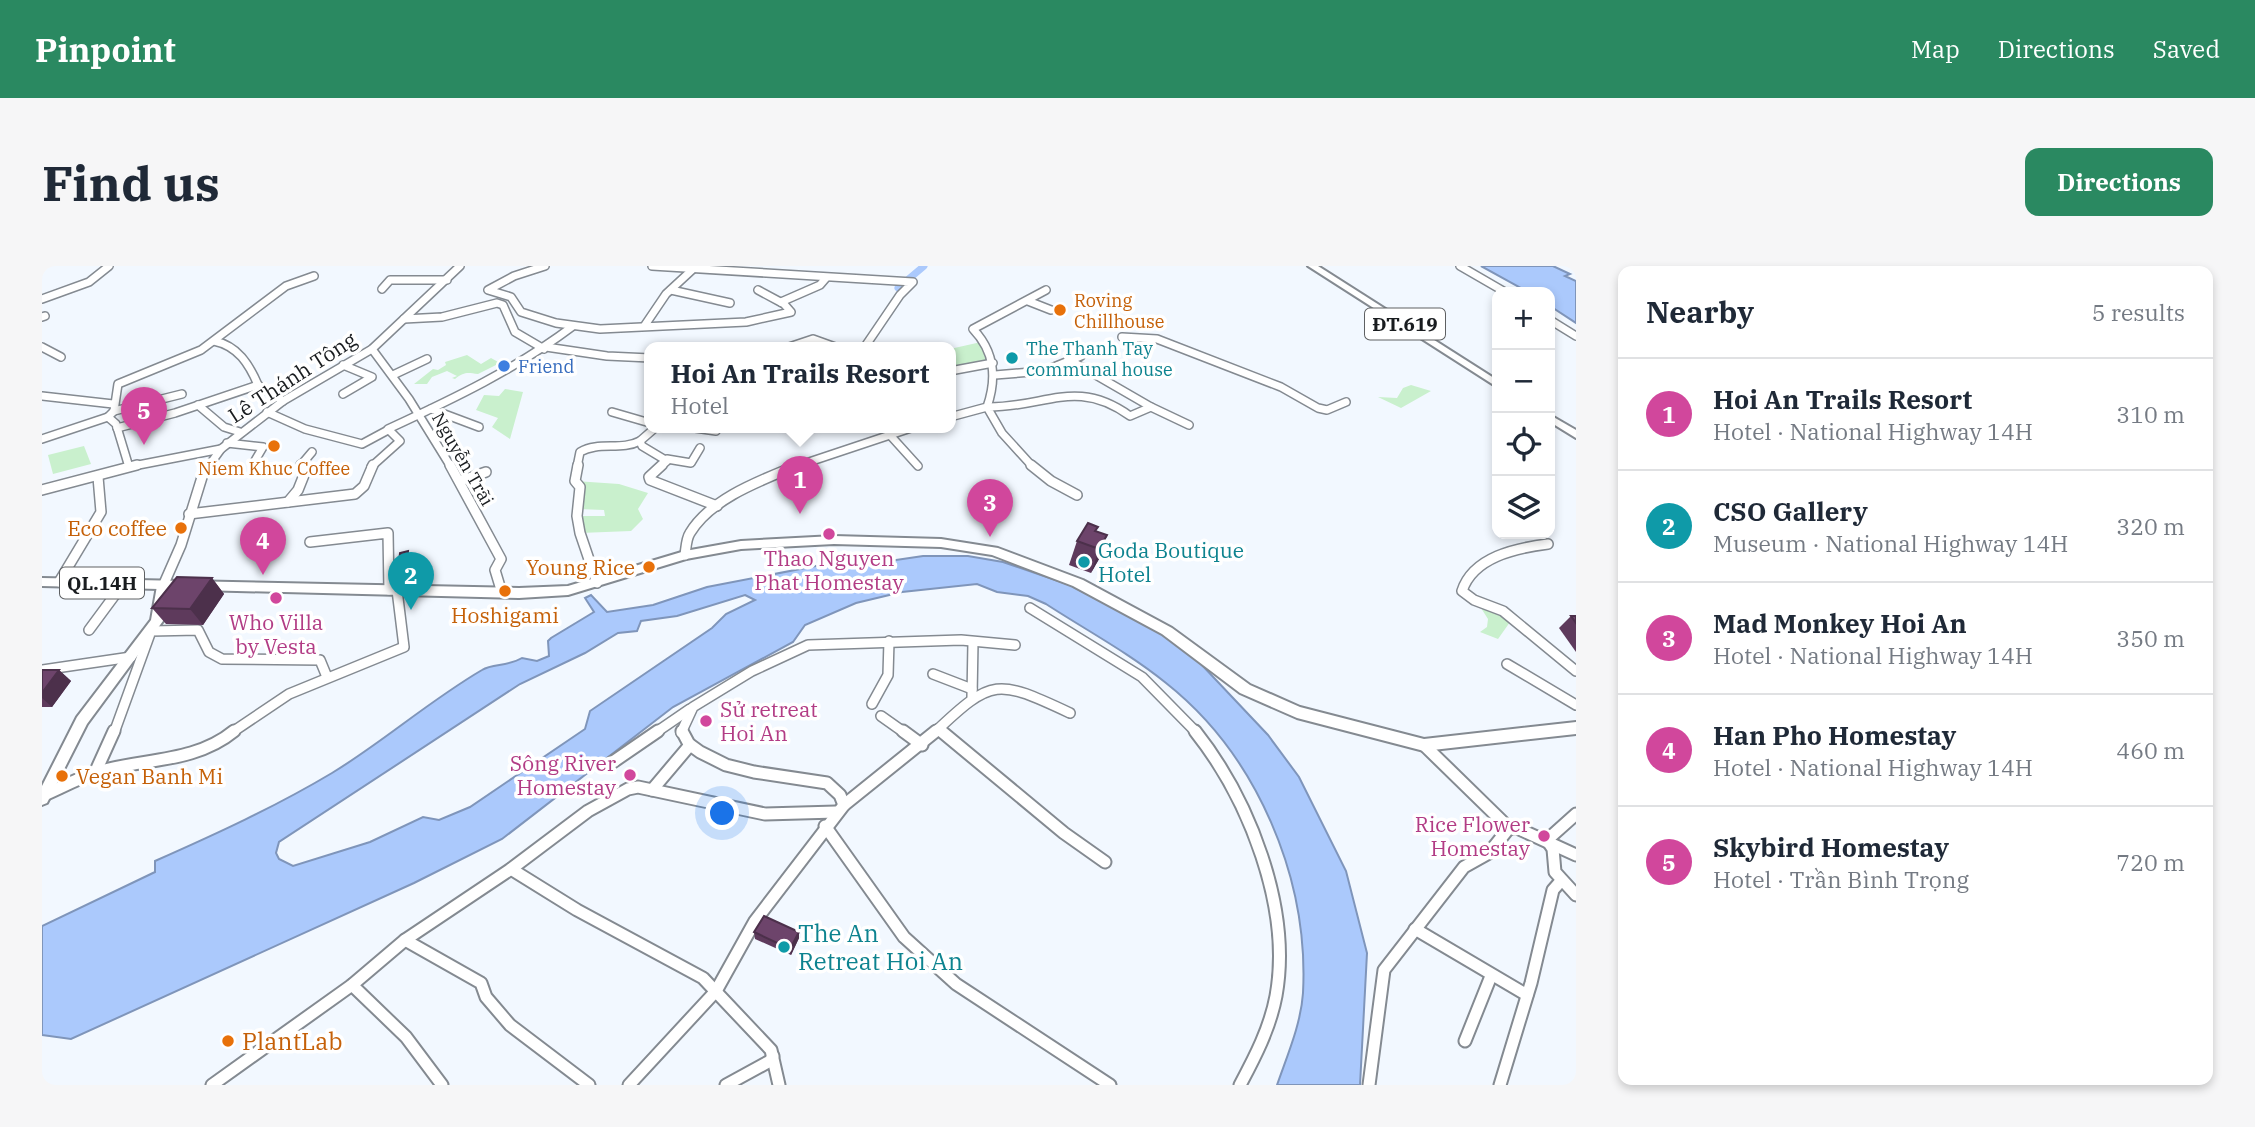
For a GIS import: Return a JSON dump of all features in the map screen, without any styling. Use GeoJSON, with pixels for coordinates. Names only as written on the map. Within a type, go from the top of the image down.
{"type":"FeatureCollection","features":[{"type":"Feature","properties":{"kind":"main road","name":"ĐT.619"},"geometry":{"type":"LineString","coordinates":[[1312,266],[1492,381]]}},
{"type":"Feature","properties":{"kind":"main road","name":"ĐT.619"},"geometry":{"type":"LineString","coordinates":[[1322,266],[1492,373]]}},
{"type":"Feature","properties":{"kind":"main road"},"geometry":{"type":"LineString","coordinates":[[1554,413],[1576,428]]}},
{"type":"Feature","properties":{"kind":"main road"},"geometry":{"type":"LineString","coordinates":[[1555,421],[1576,435]]}},
{"type":"Feature","properties":{"kind":"main road","name":"QL.14H"},"geometry":{"type":"LineString","coordinates":[[42,582],[502,593],[568,590],[685,555],[741,545],[834,540],[941,543],[994,551],[1078,583],[1143,617],[1245,689],[1297,712],[1424,745],[1574,731]]}},
{"type":"Feature","properties":{"kind":"street"},"geometry":{"type":"LineString","coordinates":[[42,299],[89,282],[109,266]]}},
{"type":"Feature","properties":{"kind":"street","name":"Lê Thánh Tông"},"geometry":{"type":"LineString","coordinates":[[43,797],[82,721],[157,621],[163,586],[181,545],[203,474],[224,446],[283,401],[372,349],[460,266]]}},
{"type":"Feature","properties":{"kind":"street"},"geometry":{"type":"LineString","coordinates":[[545,266],[514,276],[488,290],[514,298],[521,312],[573,326],[607,329],[746,322],[789,314],[791,310],[781,302],[758,290]]}},
{"type":"Feature","properties":{"kind":"street"},"geometry":{"type":"LineString","coordinates":[[652,266],[913,282],[903,290],[887,320],[869,342]]}},
{"type":"Feature","properties":{"kind":"street"},"geometry":{"type":"LineString","coordinates":[[1460,266],[1496,287]]}},
{"type":"Feature","properties":{"kind":"street"},"geometry":{"type":"LineString","coordinates":[[645,325],[671,290],[693,269]]}},
{"type":"Feature","properties":{"kind":"street"},"geometry":{"type":"LineString","coordinates":[[129,467],[111,410],[121,382],[201,350],[286,286],[311,276]]}},
{"type":"Feature","properties":{"kind":"street"},"geometry":{"type":"LineString","coordinates":[[781,302],[820,285],[826,278]]}},
{"type":"Feature","properties":{"kind":"street"},"geometry":{"type":"LineString","coordinates":[[382,289],[390,280],[446,281],[455,284]]}},
{"type":"Feature","properties":{"kind":"street"},"geometry":{"type":"LineString","coordinates":[[671,290],[730,303]]}},
{"type":"Feature","properties":{"kind":"street"},"geometry":{"type":"LineString","coordinates":[[1046,290],[1028,302],[973,329],[986,343],[993,363],[995,376],[987,407],[1000,434],[1055,487],[1077,495]]}},
{"type":"Feature","properties":{"kind":"street"},"geometry":{"type":"LineString","coordinates":[[404,320],[443,316],[486,302],[498,303],[503,305],[515,332],[545,348],[644,358]]}},
{"type":"Feature","properties":{"kind":"street"},"geometry":{"type":"LineString","coordinates":[[1028,302],[1051,310]]}},
{"type":"Feature","properties":{"kind":"street"},"geometry":{"type":"LineString","coordinates":[[1555,323],[1576,336]]}},
{"type":"Feature","properties":{"kind":"street"},"geometry":{"type":"LineString","coordinates":[[267,412],[305,429],[362,444],[418,414],[473,390],[545,348],[573,326]]}},
{"type":"Feature","properties":{"kind":"street"},"geometry":{"type":"LineString","coordinates":[[1122,337],[1157,339],[1281,387],[1318,408],[1327,410],[1346,402]]}},
{"type":"Feature","properties":{"kind":"street"},"geometry":{"type":"LineString","coordinates":[[804,342],[813,339],[821,342]]}},
{"type":"Feature","properties":{"kind":"street"},"geometry":{"type":"LineString","coordinates":[[214,341],[227,344],[249,364],[258,385],[283,401]]}},
{"type":"Feature","properties":{"kind":"street"},"geometry":{"type":"LineString","coordinates":[[42,347],[61,358]]}},
{"type":"Feature","properties":{"kind":"street","name":"Nguyễn Trãi"},"geometry":{"type":"LineString","coordinates":[[372,349],[393,375],[460,481],[501,559],[495,570],[502,593]]}},
{"type":"Feature","properties":{"kind":"street"},"geometry":{"type":"LineString","coordinates":[[995,376],[1033,373],[1081,356]]}},
{"type":"Feature","properties":{"kind":"street"},"geometry":{"type":"LineString","coordinates":[[393,375],[427,359]]}},
{"type":"Feature","properties":{"kind":"street"},"geometry":{"type":"LineString","coordinates":[[1068,359],[1151,407],[1189,425]]}},
{"type":"Feature","properties":{"kind":"street"},"geometry":{"type":"LineString","coordinates":[[956,370],[993,363]]}},
{"type":"Feature","properties":{"kind":"street"},"geometry":{"type":"LineString","coordinates":[[343,365],[372,377],[344,394]]}},
{"type":"Feature","properties":{"kind":"street"},"geometry":{"type":"LineString","coordinates":[[117,428],[258,385]]}},
{"type":"Feature","properties":{"kind":"street"},"geometry":{"type":"LineString","coordinates":[[42,439],[111,410],[182,394]]}},
{"type":"Feature","properties":{"kind":"street"},"geometry":{"type":"LineString","coordinates":[[956,415],[987,407],[1020,407],[1077,394],[1102,397],[1130,416],[1151,407]]}},
{"type":"Feature","properties":{"kind":"street"},"geometry":{"type":"LineString","coordinates":[[42,396],[111,410]]}},
{"type":"Feature","properties":{"kind":"street"},"geometry":{"type":"LineString","coordinates":[[198,405],[224,427],[240,432]]}},
{"type":"Feature","properties":{"kind":"street"},"geometry":{"type":"LineString","coordinates":[[431,409],[479,427]]}},
{"type":"Feature","properties":{"kind":"street"},"geometry":{"type":"LineString","coordinates":[[612,412],[644,421]]}},
{"type":"Feature","properties":{"kind":"street"},"geometry":{"type":"LineString","coordinates":[[190,514],[361,491],[371,467],[400,441],[387,430]]}},
{"type":"Feature","properties":{"kind":"street"},"geometry":{"type":"LineString","coordinates":[[597,583],[578,516],[580,487],[575,481],[580,452],[597,446],[626,448],[649,433]]}},
{"type":"Feature","properties":{"kind":"street"},"geometry":{"type":"LineString","coordinates":[[685,555],[689,534],[717,506],[764,478],[893,433]]}},
{"type":"Feature","properties":{"kind":"street"},"geometry":{"type":"LineString","coordinates":[[889,434],[918,466]]}},
{"type":"Feature","properties":{"kind":"street"},"geometry":{"type":"LineString","coordinates":[[640,441],[647,450],[667,459],[691,463],[700,448]]}},
{"type":"Feature","properties":{"kind":"street"},"geometry":{"type":"LineString","coordinates":[[42,490],[224,446],[263,447],[253,464]]}},
{"type":"Feature","properties":{"kind":"street"},"geometry":{"type":"LineString","coordinates":[[288,502],[298,490],[306,470],[301,465],[312,452]]}},
{"type":"Feature","properties":{"kind":"street"},"geometry":{"type":"LineString","coordinates":[[667,459],[649,477],[650,480],[717,506]]}},
{"type":"Feature","properties":{"kind":"street"},"geometry":{"type":"LineString","coordinates":[[460,481],[486,472]]}},
{"type":"Feature","properties":{"kind":"street"},"geometry":{"type":"LineString","coordinates":[[59,582],[101,512],[98,477]]}},
{"type":"Feature","properties":{"kind":"street"},"geometry":{"type":"LineString","coordinates":[[43,797],[95,773],[175,758],[201,749],[224,739],[250,718],[289,694],[404,647],[393,590],[387,533],[310,542]]}},
{"type":"Feature","properties":{"kind":"street"},"geometry":{"type":"LineString","coordinates":[[1548,544],[1516,548],[1489,562],[1467,576],[1462,591],[1474,600],[1503,611],[1576,671]]}},
{"type":"Feature","properties":{"kind":"street"},"geometry":{"type":"LineString","coordinates":[[89,630],[123,584]]}},
{"type":"Feature","properties":{"kind":"street"},"geometry":{"type":"LineString","coordinates":[[1030,608],[1122,664],[1156,689],[1190,726],[1231,782],[1265,867],[1275,924],[1278,982],[1266,1035],[1240,1085]]}},
{"type":"Feature","properties":{"kind":"street"},"geometry":{"type":"LineString","coordinates":[[95,773],[146,652],[151,631],[198,630],[209,652],[222,659],[318,660],[323,663],[327,677]]}},
{"type":"Feature","properties":{"kind":"street"},"geometry":{"type":"LineString","coordinates":[[872,704],[888,675],[889,641]]}},
{"type":"Feature","properties":{"kind":"street"},"geometry":{"type":"LineString","coordinates":[[607,766],[693,706],[752,671],[808,645],[889,641],[1015,645]]}},
{"type":"Feature","properties":{"kind":"street"},"geometry":{"type":"LineString","coordinates":[[629,1085],[716,991],[755,920],[840,808],[922,745],[972,693],[973,642]]}},
{"type":"Feature","properties":{"kind":"street"},"geometry":{"type":"LineString","coordinates":[[42,670],[131,657]]}},
{"type":"Feature","properties":{"kind":"street"},"geometry":{"type":"LineString","coordinates":[[1507,664],[1576,705]]}},
{"type":"Feature","properties":{"kind":"street"},"geometry":{"type":"LineString","coordinates":[[933,674],[972,693],[1002,688],[1018,689],[1070,713]]}},
{"type":"Feature","properties":{"kind":"street"},"geometry":{"type":"LineString","coordinates":[[693,706],[681,734],[690,745],[733,767],[780,776],[813,777],[827,782],[841,794],[840,808]]}},
{"type":"Feature","properties":{"kind":"street"},"geometry":{"type":"LineString","coordinates":[[881,716],[922,745]]}},
{"type":"Feature","properties":{"kind":"street"},"geometry":{"type":"LineString","coordinates":[[939,729],[1064,833],[1105,862]]}},
{"type":"Feature","properties":{"kind":"street"},"geometry":{"type":"LineString","coordinates":[[652,790],[690,745]]}},
{"type":"Feature","properties":{"kind":"street"},"geometry":{"type":"LineString","coordinates":[[1424,745],[1509,828],[1547,840],[1576,855]]}},
{"type":"Feature","properties":{"kind":"street"},"geometry":{"type":"LineString","coordinates":[[212,1085],[352,985],[405,940],[511,869],[595,807],[628,789],[652,790],[765,814],[840,808]]}},
{"type":"Feature","properties":{"kind":"street"},"geometry":{"type":"LineString","coordinates":[[1547,840],[1576,814]]}},
{"type":"Feature","properties":{"kind":"street"},"geometry":{"type":"LineString","coordinates":[[825,826],[904,937],[956,984],[1110,1085]]}},
{"type":"Feature","properties":{"kind":"street"},"geometry":{"type":"LineString","coordinates":[[1369,1085],[1384,970],[1464,867],[1489,852],[1507,834],[1509,828]]}},
{"type":"Feature","properties":{"kind":"street"},"geometry":{"type":"LineString","coordinates":[[1547,840],[1553,849],[1555,872],[1560,882],[1576,895]]}},
{"type":"Feature","properties":{"kind":"street"},"geometry":{"type":"LineString","coordinates":[[511,869],[577,910],[703,978],[772,1056],[779,1085]]}},
{"type":"Feature","properties":{"kind":"street"},"geometry":{"type":"LineString","coordinates":[[1500,1085],[1527,995],[1553,890],[1560,882]]}},
{"type":"Feature","properties":{"kind":"street"},"geometry":{"type":"LineString","coordinates":[[1415,929],[1527,995]]}},
{"type":"Feature","properties":{"kind":"street"},"geometry":{"type":"LineString","coordinates":[[405,940],[481,983],[483,992],[500,1016],[589,1085]]}},
{"type":"Feature","properties":{"kind":"street"},"geometry":{"type":"LineString","coordinates":[[1465,1041],[1491,976]]}},
{"type":"Feature","properties":{"kind":"street"},"geometry":{"type":"LineString","coordinates":[[352,985],[406,1037],[442,1085]]}},
{"type":"Feature","properties":{"kind":"street"},"geometry":{"type":"LineString","coordinates":[[726,1085],[770,1061],[772,1056]]}},
{"type":"Feature","properties":{"kind":"green space"},"geometry":{"type":"Polygon","coordinates":[[[981,342],[990,363],[956,370],[956,348],[981,342]]]}},
{"type":"Feature","properties":{"kind":"green space"},"geometry":{"type":"Polygon","coordinates":[[[467,355],[481,364],[491,358],[500,363],[478,374],[464,374],[455,379],[452,378],[457,376],[447,371],[432,377],[427,384],[414,384],[433,369],[438,370],[446,365],[445,362],[467,355]]]}},
{"type":"Feature","properties":{"kind":"green space"},"geometry":{"type":"Polygon","coordinates":[[[1411,385],[1431,391],[1401,408],[1378,397],[1397,398],[1403,388],[1411,385]]]}},
{"type":"Feature","properties":{"kind":"green space"},"geometry":{"type":"Polygon","coordinates":[[[505,389],[523,392],[510,439],[492,427],[498,418],[476,410],[484,395],[499,396],[505,389]]]}},
{"type":"Feature","properties":{"kind":"green space"},"geometry":{"type":"Polygon","coordinates":[[[84,446],[91,464],[53,474],[48,455],[84,446]]]}},
{"type":"Feature","properties":{"kind":"green space"},"geometry":{"type":"Polygon","coordinates":[[[575,481],[619,484],[648,493],[638,509],[643,519],[631,531],[580,533],[577,516],[605,516],[604,510],[578,509],[575,481]]]}},
{"type":"Feature","properties":{"kind":"green space"},"geometry":{"type":"Polygon","coordinates":[[[1487,606],[1501,611],[1510,622],[1498,639],[1480,632],[1487,627],[1488,619],[1481,608],[1487,606]]]}},
{"type":"Feature","properties":{"kind":"water"},"geometry":{"type":"Polygon","coordinates":[[[1481,266],[1553,266],[1570,274],[1565,276],[1576,281],[1576,323],[1555,309],[1555,287],[1519,287],[1481,266]]]}},
{"type":"Feature","properties":{"kind":"water"},"geometry":{"type":"Polygon","coordinates":[[[923,556],[968,556],[1003,562],[1070,585],[1160,632],[1200,663],[1268,735],[1299,777],[1346,871],[1367,953],[1360,1085],[1277,1085],[1302,1005],[1303,950],[1297,906],[1286,863],[1271,822],[1251,782],[1227,746],[1198,712],[1166,683],[1122,652],[1046,604],[1028,596],[997,592],[977,584],[902,592],[856,603],[805,625],[793,642],[673,707],[502,839],[414,883],[71,1039],[42,1035],[42,926],[155,872],[155,861],[245,820],[332,773],[482,670],[522,658],[537,661],[549,656],[548,641],[551,638],[594,612],[585,598],[591,595],[607,612],[653,605],[707,587],[821,565],[869,564],[923,556]],[[745,595],[677,616],[641,621],[637,631],[618,633],[585,653],[520,684],[279,842],[276,853],[279,859],[293,866],[370,842],[423,817],[439,820],[470,807],[585,729],[590,711],[712,628],[726,614],[755,600],[745,595]]]}},
{"type":"Feature","properties":{"kind":"building"},"geometry":{"type":"Polygon","coordinates":[[[1088,523],[1098,527],[1095,531],[1107,535],[1099,549],[1077,541],[1088,523]]]}},
{"type":"Feature","properties":{"kind":"building"},"geometry":{"type":"Polygon","coordinates":[[[408,551],[406,571],[398,572],[400,553],[408,551]]]}},
{"type":"Feature","properties":{"kind":"building"},"geometry":{"type":"Polygon","coordinates":[[[177,577],[212,578],[190,609],[152,608],[177,577]]]}},
{"type":"Feature","properties":{"kind":"building"},"geometry":{"type":"Polygon","coordinates":[[[42,670],[59,670],[42,693],[42,670]]]}},
{"type":"Feature","properties":{"kind":"building","name":"The An Retreat Hoi An"},"geometry":{"type":"Polygon","coordinates":[[[764,916],[799,932],[790,949],[754,932],[764,916]]]}},
{"type":"Feature","properties":{"kind":"waterway"},"geometry":{"type":"LineString","coordinates":[[898,288],[924,266]]}},
{"type":"Feature","properties":{"kind":"place","name":"Roving Chillhouse"},"geometry":{"type":"Point","coordinates":[1060,310]}},
{"type":"Feature","properties":{"kind":"place","name":"The Thanh Tay communal house"},"geometry":{"type":"Point","coordinates":[1012,358]}},
{"type":"Feature","properties":{"kind":"place","name":"Friend"},"geometry":{"type":"Point","coordinates":[504,366]}},
{"type":"Feature","properties":{"kind":"place","name":"Skybird Homestay"},"geometry":{"type":"Point","coordinates":[144,445]}},
{"type":"Feature","properties":{"kind":"place","name":"Niem Khuc Coffee"},"geometry":{"type":"Point","coordinates":[274,446]}},
{"type":"Feature","properties":{"kind":"place","name":"Hoi An Trails Resort"},"geometry":{"type":"Point","coordinates":[800,514]}},
{"type":"Feature","properties":{"kind":"place","name":"Eco coffee"},"geometry":{"type":"Point","coordinates":[181,528]}},
{"type":"Feature","properties":{"kind":"place","name":"Thao Nguyen Phat Homestay"},"geometry":{"type":"Point","coordinates":[829,534]}},
{"type":"Feature","properties":{"kind":"place","name":"Mad Monkey Hoi An"},"geometry":{"type":"Point","coordinates":[990,537]}},
{"type":"Feature","properties":{"kind":"place","name":"Goda Boutique Hotel"},"geometry":{"type":"Point","coordinates":[1084,562]}},
{"type":"Feature","properties":{"kind":"place","name":"Young Rice"},"geometry":{"type":"Point","coordinates":[649,567]}},
{"type":"Feature","properties":{"kind":"place","name":"Han Pho Homestay"},"geometry":{"type":"Point","coordinates":[263,575]}},
{"type":"Feature","properties":{"kind":"place","name":"Hoshigami"},"geometry":{"type":"Point","coordinates":[505,591]}},
{"type":"Feature","properties":{"kind":"place","name":"Who Villa by Vesta"},"geometry":{"type":"Point","coordinates":[276,598]}},
{"type":"Feature","properties":{"kind":"place","name":"CSO Gallery"},"geometry":{"type":"Point","coordinates":[411,610]}},
{"type":"Feature","properties":{"kind":"place","name":"Sử retreat Hoi An"},"geometry":{"type":"Point","coordinates":[706,721]}},
{"type":"Feature","properties":{"kind":"place","name":"Sông River Homestay"},"geometry":{"type":"Point","coordinates":[630,775]}},
{"type":"Feature","properties":{"kind":"place","name":"Vegan Banh Mi"},"geometry":{"type":"Point","coordinates":[62,776]}},
{"type":"Feature","properties":{"kind":"place","name":"Rice Flower Homestay"},"geometry":{"type":"Point","coordinates":[1544,836]}},
{"type":"Feature","properties":{"kind":"place","name":"The An Retreat Hoi An"},"geometry":{"type":"Point","coordinates":[784,947]}},
{"type":"Feature","properties":{"kind":"place","name":"PlantLab"},"geometry":{"type":"Point","coordinates":[228,1041]}}]}
